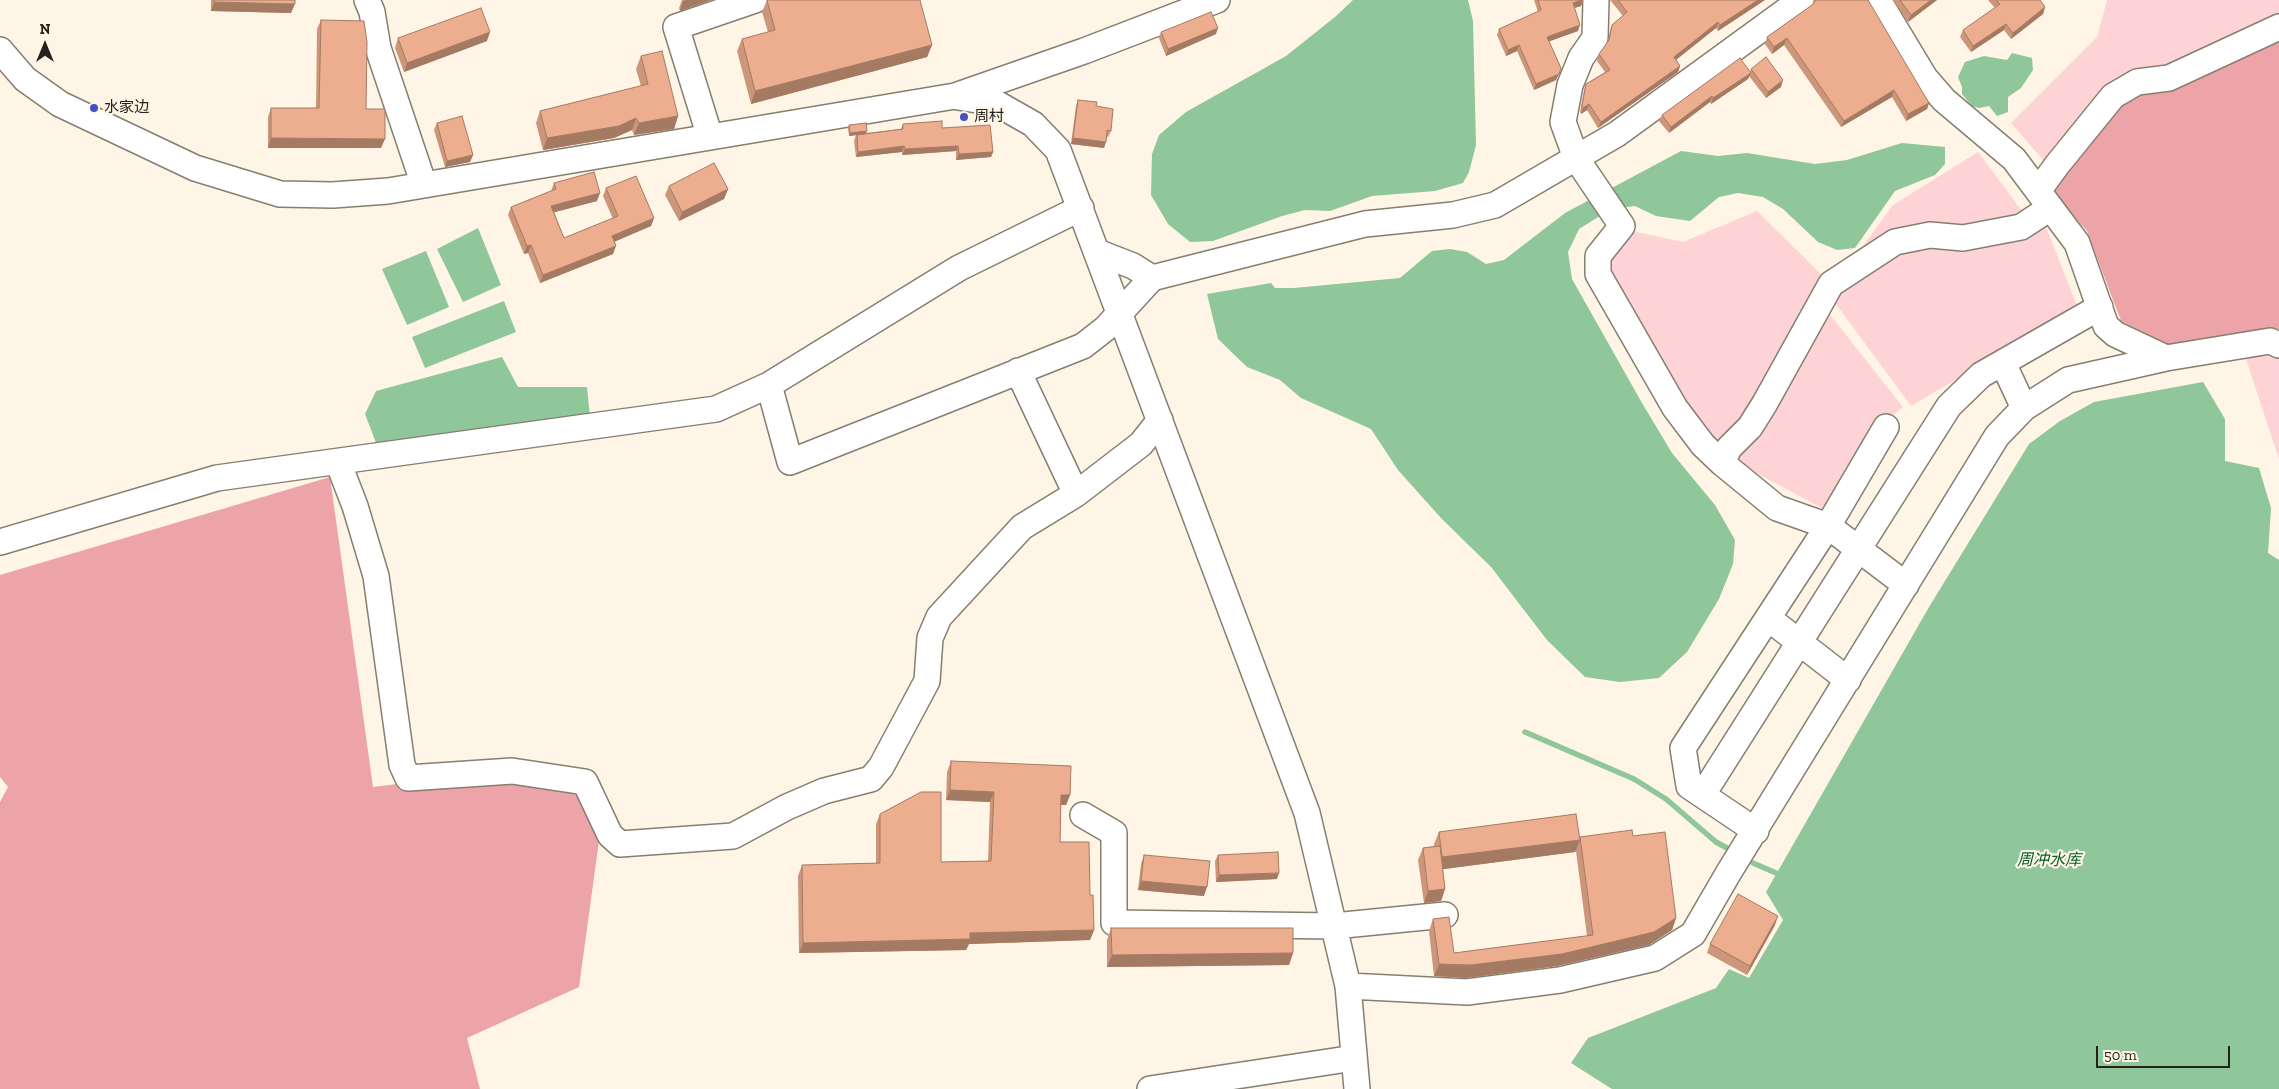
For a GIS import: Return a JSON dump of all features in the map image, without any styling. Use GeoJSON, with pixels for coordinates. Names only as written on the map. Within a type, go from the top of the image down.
{"type":"FeatureCollection","features":[{"type":"Feature","properties":{"kind":"street"},"geometry":{"type":"LineString","coordinates":[[367,0],[372,12],[378,48],[424,185]]}},
{"type":"Feature","properties":{"kind":"street"},"geometry":{"type":"LineString","coordinates":[[710,137],[676,27],[755,0]]}},
{"type":"Feature","properties":{"kind":"street"},"geometry":{"type":"LineString","coordinates":[[0,50],[25,79],[60,104],[196,168],[280,194],[332,195],[424,185],[955,96],[1166,9],[1217,0]]}},
{"type":"Feature","properties":{"kind":"street"},"geometry":{"type":"LineString","coordinates":[[1596,0],[1595,38],[1580,58],[1570,85],[1563,122],[1576,158],[1622,226],[1598,256],[1598,274],[1675,408],[1702,446],[1777,508],[1828,526],[1906,585]]}},
{"type":"Feature","properties":{"kind":"street"},"geometry":{"type":"LineString","coordinates":[[769,385],[790,462],[1083,346],[1106,328],[1152,278],[1365,224],[1453,214],[1495,205],[1617,134],[1801,0]]}},
{"type":"Feature","properties":{"kind":"street"},"geometry":{"type":"LineString","coordinates":[[1878,0],[1925,78],[1944,100],[2014,159],[2077,243],[2106,326],[2116,334],[2166,358]]}},
{"type":"Feature","properties":{"kind":"street"},"geometry":{"type":"LineString","coordinates":[[1722,463],[1729,448],[1750,427],[1765,403],[1831,284],[1894,242],[1930,235],[1962,238],[2021,227],[2044,200],[2057,165],[2113,96],[2137,82],[2169,78],[2279,27]]}},
{"type":"Feature","properties":{"kind":"street"},"geometry":{"type":"LineString","coordinates":[[955,96],[996,103],[1033,124],[1058,150],[1307,812],[1348,986],[1357,1089]]}},
{"type":"Feature","properties":{"kind":"street"},"geometry":{"type":"LineString","coordinates":[[0,542],[217,478],[716,409],[769,385],[959,268],[1081,208]]}},
{"type":"Feature","properties":{"kind":"street"},"geometry":{"type":"LineString","coordinates":[[1097,252],[1133,266],[1152,278]]}},
{"type":"Feature","properties":{"kind":"street"},"geometry":{"type":"LineString","coordinates":[[1703,794],[1949,406],[1981,375],[2100,307]]}},
{"type":"Feature","properties":{"kind":"street"},"geometry":{"type":"LineString","coordinates":[[1348,986],[1467,992],[1560,980],[1655,958],[1693,934],[1997,436],[2024,408],[2068,380],[2166,358],[2270,341],[2279,345]]}},
{"type":"Feature","properties":{"kind":"street"},"geometry":{"type":"LineString","coordinates":[[2003,363],[2024,408]]}},
{"type":"Feature","properties":{"kind":"street"},"geometry":{"type":"LineString","coordinates":[[1018,371],[1076,494]]}},
{"type":"Feature","properties":{"kind":"street"},"geometry":{"type":"LineString","coordinates":[[338,462],[355,506],[376,576],[402,765],[408,778],[512,771],[585,782],[610,835],[620,844],[733,836],[787,807],[824,791],[871,779],[881,767],[927,681],[930,638],[938,616],[1022,527],[1076,494],[1141,444],[1160,420]]}},
{"type":"Feature","properties":{"kind":"street"},"geometry":{"type":"LineString","coordinates":[[1751,839],[1703,794],[1689,786],[1683,748],[1828,526],[1886,427]]}},
{"type":"Feature","properties":{"kind":"street"},"geometry":{"type":"LineString","coordinates":[[1768,618],[1848,680]]}},
{"type":"Feature","properties":{"kind":"street"},"geometry":{"type":"LineString","coordinates":[[1083,816],[1114,833],[1114,923],[1334,926],[1445,915]]}},
{"type":"Feature","properties":{"kind":"street"},"geometry":{"type":"LineString","coordinates":[[1150,1089],[1354,1058]]}},
{"type":"Feature","properties":{"kind":"shaded area"},"geometry":{"type":"Polygon","coordinates":[[[2107,0],[2279,0],[2279,18],[2166,73],[2105,87],[2044,161],[2011,123],[2097,37],[2107,0]]]}},
{"type":"Feature","properties":{"kind":"shaded area"},"geometry":{"type":"Polygon","coordinates":[[[2279,41],[2279,329],[2173,346],[2121,321],[2087,231],[2052,192],[2118,109],[2139,94],[2177,87],[2279,41]]]}},
{"type":"Feature","properties":{"kind":"shaded area"},"geometry":{"type":"Polygon","coordinates":[[[1978,152],[2025,215],[1860,250],[1893,205],[1978,152]]]}},
{"type":"Feature","properties":{"kind":"shaded area"},"geometry":{"type":"Polygon","coordinates":[[[1757,211],[1831,284],[1746,423],[1709,443],[1605,274],[1605,258],[1627,230],[1683,242],[1757,211]]]}},
{"type":"Feature","properties":{"kind":"shaded area"},"geometry":{"type":"Polygon","coordinates":[[[2044,222],[2078,308],[1911,406],[1833,300],[1897,252],[2013,240],[2044,222]]]}},
{"type":"Feature","properties":{"kind":"shaded area"},"geometry":{"type":"Polygon","coordinates":[[[1827,311],[1903,407],[1880,426],[1829,512],[1736,462],[1817,321],[1827,311]]]}},
{"type":"Feature","properties":{"kind":"shaded area"},"geometry":{"type":"Polygon","coordinates":[[[2271,348],[2279,356],[2279,459],[2245,356],[2271,348]]]}},
{"type":"Feature","properties":{"kind":"shaded area"},"geometry":{"type":"Polygon","coordinates":[[[330,477],[373,787],[437,779],[536,779],[596,803],[599,841],[579,987],[467,1038],[480,1089],[0,1089],[0,802],[8,787],[0,777],[0,575],[330,477]]]}},
{"type":"Feature","properties":{"kind":"water"},"geometry":{"type":"Polygon","coordinates":[[[1353,0],[1468,0],[1473,21],[1476,145],[1469,172],[1463,183],[1435,191],[1372,196],[1330,211],[1305,210],[1282,216],[1213,241],[1190,242],[1168,224],[1151,195],[1152,154],[1159,135],[1186,112],[1286,56],[1335,17],[1353,0]]]}},
{"type":"Feature","properties":{"kind":"water"},"geometry":{"type":"Polygon","coordinates":[[[2012,53],[2032,58],[2033,70],[2021,88],[2008,97],[2008,112],[1997,116],[1989,106],[1979,108],[1972,106],[1962,94],[1962,87],[1958,77],[1965,62],[1984,56],[2007,60],[2012,53]]]}},
{"type":"Feature","properties":{"kind":"water"},"geometry":{"type":"Polygon","coordinates":[[[1902,143],[1945,147],[1945,164],[1935,175],[1895,191],[1855,248],[1837,250],[1818,242],[1783,209],[1763,197],[1738,193],[1719,197],[1690,221],[1656,216],[1635,206],[1611,209],[1579,229],[1568,252],[1572,279],[1642,403],[1672,453],[1715,505],[1735,540],[1733,564],[1719,599],[1687,652],[1659,678],[1620,682],[1585,677],[1547,640],[1491,567],[1441,518],[1398,470],[1371,429],[1301,398],[1280,380],[1247,367],[1218,339],[1207,294],[1271,283],[1275,288],[1294,288],[1400,278],[1432,251],[1450,249],[1467,252],[1486,264],[1504,260],[1565,213],[1681,151],[1718,156],[1747,153],[1815,164],[1847,160],[1902,143]]]}},
{"type":"Feature","properties":{"kind":"water"},"geometry":{"type":"Polygon","coordinates":[[[478,228],[501,285],[463,302],[437,249],[478,228]]]}},
{"type":"Feature","properties":{"kind":"water"},"geometry":{"type":"Polygon","coordinates":[[[426,251],[449,307],[407,325],[382,269],[426,251]]]}},
{"type":"Feature","properties":{"kind":"water"},"geometry":{"type":"Polygon","coordinates":[[[504,301],[516,332],[425,368],[412,337],[504,301]]]}},
{"type":"Feature","properties":{"kind":"water"},"geometry":{"type":"Polygon","coordinates":[[[502,357],[518,387],[587,387],[590,417],[378,448],[365,414],[376,391],[502,357]]]}},
{"type":"Feature","properties":{"kind":"water","name":"周冲水库"},"geometry":{"type":"Polygon","coordinates":[[[2203,382],[2225,419],[2225,461],[2259,468],[2271,508],[2268,553],[2279,560],[2279,1089],[1612,1089],[1571,1063],[1588,1038],[1716,988],[1729,969],[1749,978],[1783,920],[1766,892],[1929,607],[2029,444],[2060,421],[2094,402],[2203,382]]]}},
{"type":"Feature","properties":{"kind":"building"},"geometry":{"type":"Polygon","coordinates":[[[214,0],[295,0],[295,4],[214,2],[214,0]]]}},
{"type":"Feature","properties":{"kind":"building"},"geometry":{"type":"Polygon","coordinates":[[[767,0],[920,0],[932,45],[755,91],[742,39],[775,30],[767,0]]]}},
{"type":"Feature","properties":{"kind":"building"},"geometry":{"type":"Polygon","coordinates":[[[1538,0],[1582,0],[1573,3],[1580,25],[1547,37],[1561,68],[1559,74],[1536,84],[1519,45],[1508,50],[1499,29],[1541,10],[1538,0]]]}},
{"type":"Feature","properties":{"kind":"building"},"geometry":{"type":"Polygon","coordinates":[[[1618,0],[1758,0],[1720,25],[1718,22],[1674,57],[1680,66],[1601,122],[1589,104],[1583,108],[1582,106],[1586,84],[1610,70],[1599,54],[1609,40],[1612,25],[1627,12],[1618,0]]]}},
{"type":"Feature","properties":{"kind":"building"},"geometry":{"type":"Polygon","coordinates":[[[1816,0],[1868,0],[1929,103],[1908,114],[1894,90],[1844,121],[1787,38],[1774,47],[1767,37],[1812,5],[1816,0]]]}},
{"type":"Feature","properties":{"kind":"building"},"geometry":{"type":"Polygon","coordinates":[[[1900,0],[1931,0],[1911,15],[1900,0]]]}},
{"type":"Feature","properties":{"kind":"building"},"geometry":{"type":"Polygon","coordinates":[[[1996,0],[2040,0],[2045,7],[2013,33],[2006,24],[1973,46],[1963,30],[2000,4],[1996,0]]]}},
{"type":"Feature","properties":{"kind":"building"},"geometry":{"type":"Polygon","coordinates":[[[481,8],[490,32],[407,63],[398,38],[481,8]]]}},
{"type":"Feature","properties":{"kind":"building"},"geometry":{"type":"Polygon","coordinates":[[[1211,12],[1218,28],[1168,49],[1161,32],[1211,12]]]}},
{"type":"Feature","properties":{"kind":"building"},"geometry":{"type":"Polygon","coordinates":[[[321,20],[364,21],[367,42],[366,109],[385,109],[385,139],[271,138],[271,108],[319,108],[321,20]]]}},
{"type":"Feature","properties":{"kind":"building"},"geometry":{"type":"Polygon","coordinates":[[[662,51],[678,116],[639,123],[636,118],[619,126],[547,138],[540,111],[648,84],[641,56],[662,51]]]}},
{"type":"Feature","properties":{"kind":"building"},"geometry":{"type":"Polygon","coordinates":[[[1766,57],[1783,80],[1768,92],[1751,69],[1766,57]]]}},
{"type":"Feature","properties":{"kind":"building"},"geometry":{"type":"Polygon","coordinates":[[[1740,58],[1751,73],[1713,98],[1712,96],[1671,127],[1662,115],[1740,58]]]}},
{"type":"Feature","properties":{"kind":"building"},"geometry":{"type":"Polygon","coordinates":[[[1078,100],[1097,102],[1096,106],[1113,109],[1111,131],[1107,130],[1106,142],[1073,138],[1078,100]]]}},
{"type":"Feature","properties":{"kind":"building"},"geometry":{"type":"Polygon","coordinates":[[[462,116],[473,155],[447,161],[437,123],[462,116]]]}},
{"type":"Feature","properties":{"kind":"building"},"geometry":{"type":"Polygon","coordinates":[[[942,121],[942,128],[990,125],[993,152],[959,154],[958,146],[905,149],[904,146],[858,152],[857,135],[903,129],[903,124],[942,121]]]}},
{"type":"Feature","properties":{"kind":"building"},"geometry":{"type":"Polygon","coordinates":[[[866,123],[867,131],[850,133],[849,125],[866,123]]]}},
{"type":"Feature","properties":{"kind":"building"},"geometry":{"type":"Polygon","coordinates":[[[714,163],[728,189],[682,212],[669,186],[714,163]]]}},
{"type":"Feature","properties":{"kind":"building"},"geometry":{"type":"Polygon","coordinates":[[[594,172],[600,193],[551,206],[564,238],[618,216],[606,188],[636,176],[654,218],[612,236],[616,246],[543,275],[531,245],[527,246],[511,207],[556,189],[554,183],[594,172]]]}},
{"type":"Feature","properties":{"kind":"building"},"geometry":{"type":"Polygon","coordinates":[[[951,761],[1071,766],[1070,795],[1061,795],[1060,842],[1089,842],[1090,895],[1093,895],[1094,930],[970,933],[970,939],[803,943],[802,865],[880,863],[880,814],[921,792],[941,792],[941,862],[991,861],[994,792],[950,790],[951,761]]]}},
{"type":"Feature","properties":{"kind":"building"},"geometry":{"type":"Polygon","coordinates":[[[1576,814],[1580,840],[1442,857],[1439,832],[1576,814]]]}},
{"type":"Feature","properties":{"kind":"building"},"geometry":{"type":"Polygon","coordinates":[[[1632,830],[1633,836],[1665,832],[1676,918],[1654,932],[1562,954],[1471,965],[1439,964],[1433,919],[1449,917],[1454,953],[1593,935],[1580,837],[1632,830]]]}},
{"type":"Feature","properties":{"kind":"building"},"geometry":{"type":"Polygon","coordinates":[[[1440,846],[1445,889],[1428,891],[1423,848],[1440,846]]]}},
{"type":"Feature","properties":{"kind":"building"},"geometry":{"type":"Polygon","coordinates":[[[1278,852],[1279,873],[1219,875],[1218,855],[1278,852]]]}},
{"type":"Feature","properties":{"kind":"building"},"geometry":{"type":"Polygon","coordinates":[[[1144,855],[1210,861],[1207,887],[1141,881],[1144,855]]]}},
{"type":"Feature","properties":{"kind":"building"},"geometry":{"type":"Polygon","coordinates":[[[1738,894],[1778,916],[1750,966],[1710,944],[1738,894]]]}},
{"type":"Feature","properties":{"kind":"building"},"geometry":{"type":"Polygon","coordinates":[[[1111,928],[1293,928],[1293,953],[1112,955],[1111,928]]]}},
{"type":"Feature","properties":{"kind":"waterway"},"geometry":{"type":"LineString","coordinates":[[1525,732],[1634,779],[1666,799],[1716,842],[1727,848]]}},
{"type":"Feature","properties":{"kind":"waterway"},"geometry":{"type":"LineString","coordinates":[[1753,863],[1783,876]]}},
{"type":"Feature","properties":{"kind":"place","name":"水家边"},"geometry":{"type":"Point","coordinates":[94,108]}},
{"type":"Feature","properties":{"kind":"place","name":"周村"},"geometry":{"type":"Point","coordinates":[964,117]}}]}
